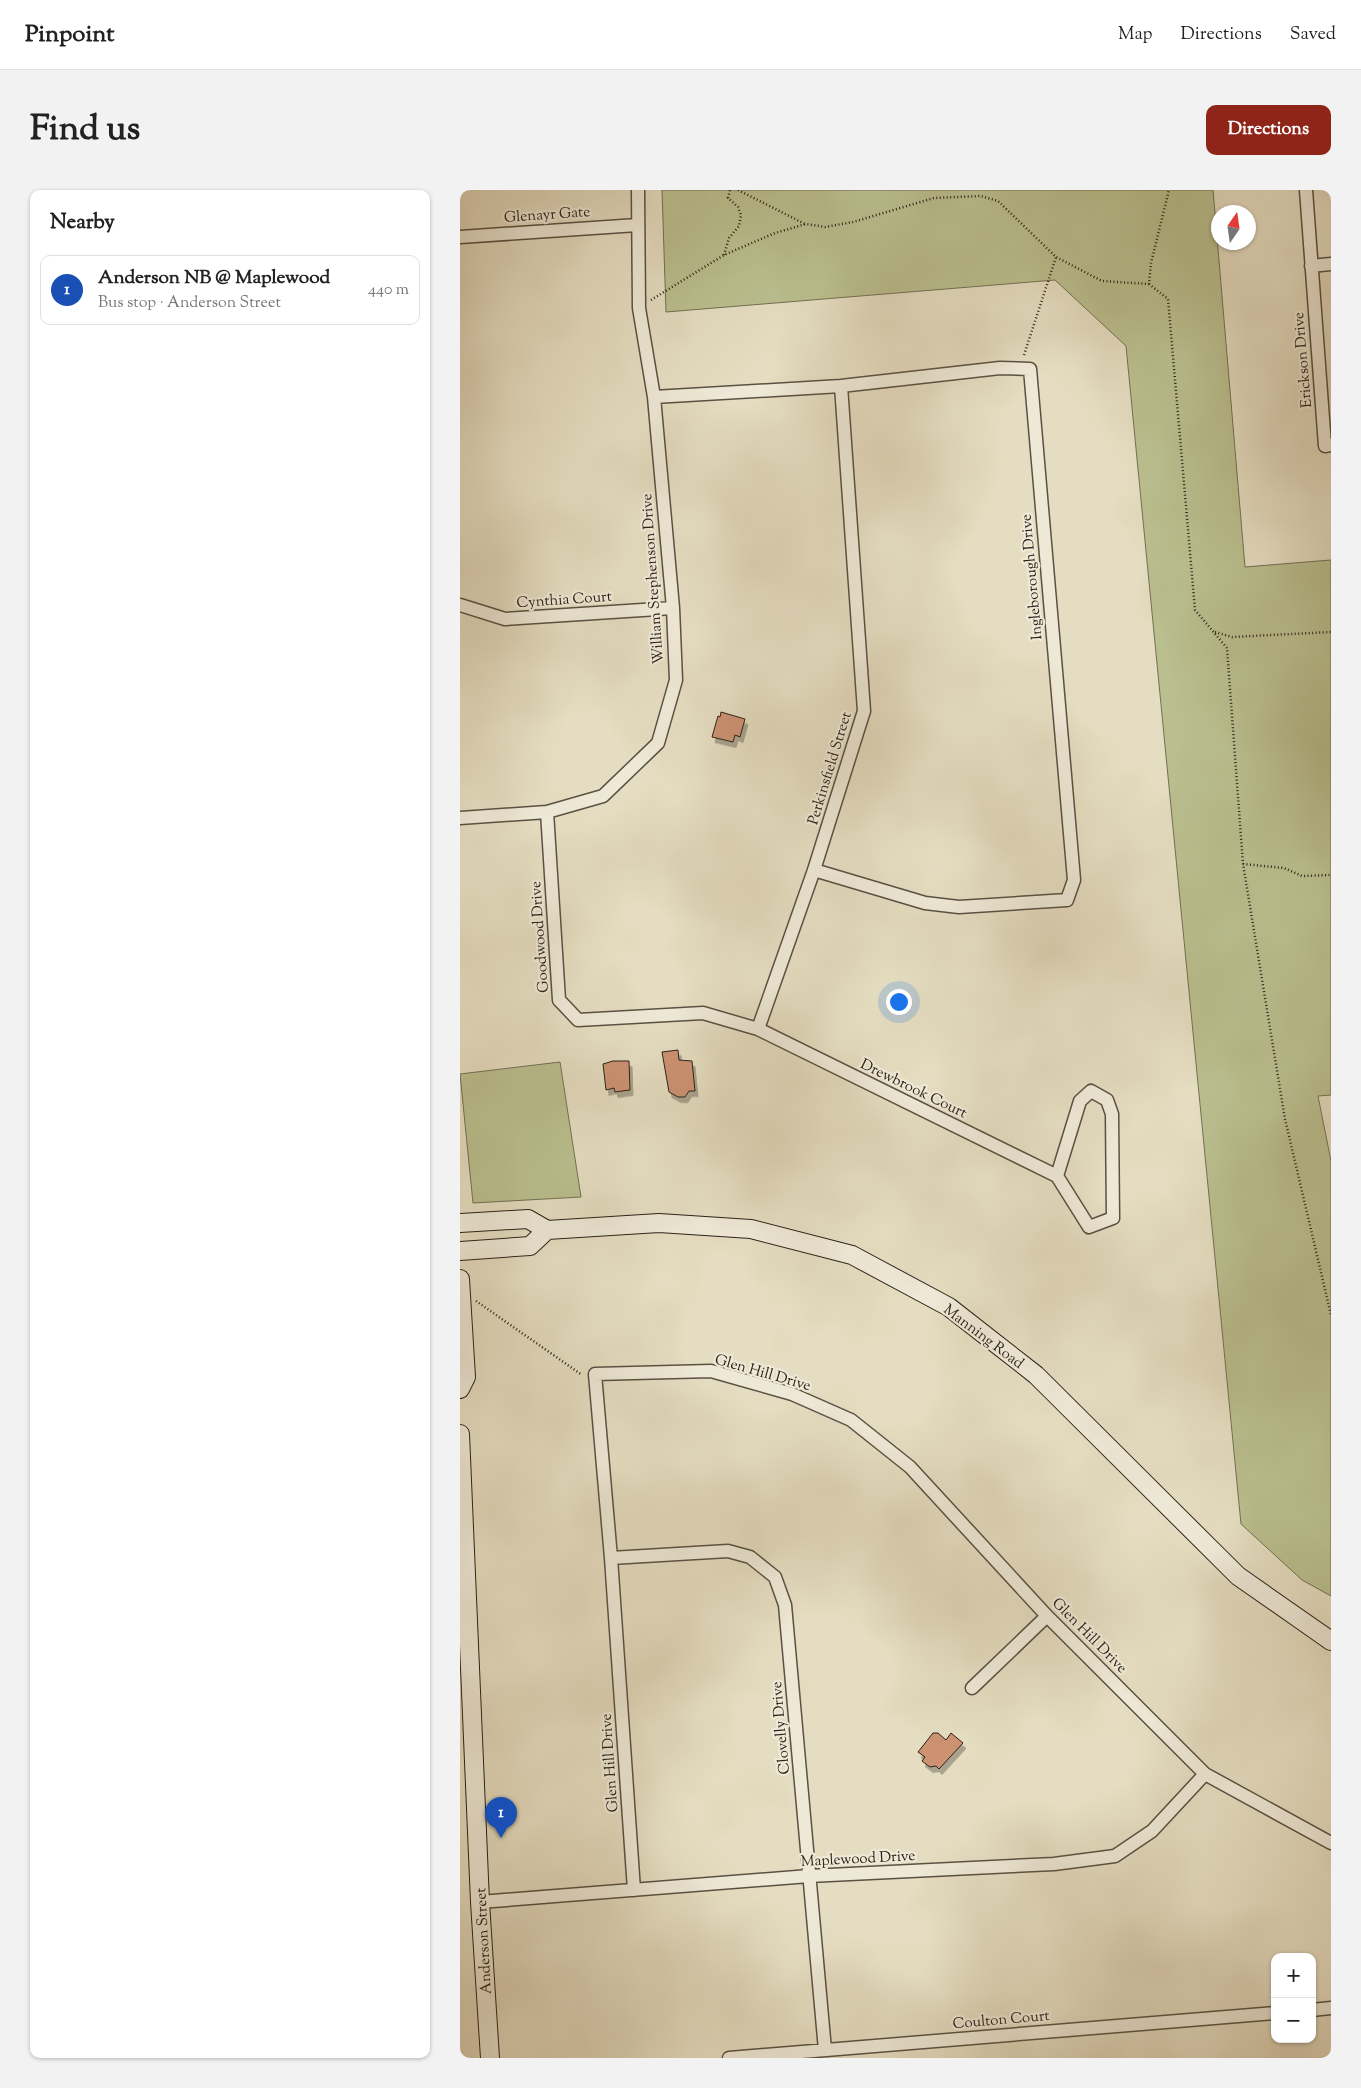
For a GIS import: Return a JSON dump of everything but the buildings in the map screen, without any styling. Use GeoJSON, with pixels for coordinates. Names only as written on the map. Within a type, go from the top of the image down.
{"type":"FeatureCollection","features":[{"type":"Feature","properties":{"kind":"main road","name":"Manning Road"},"geometry":{"type":"LineString","coordinates":[[460,1223],[528,1219],[547,1230],[659,1223],[751,1230],[852,1255],[949,1307],[1036,1375],[1238,1576],[1331,1641]]}},
{"type":"Feature","properties":{"kind":"main road"},"geometry":{"type":"LineString","coordinates":[[460,1251],[530,1246],[547,1230]]}},
{"type":"Feature","properties":{"kind":"main road"},"geometry":{"type":"LineString","coordinates":[[460,1279],[466,1377],[460,1389]]}},
{"type":"Feature","properties":{"kind":"main road","name":"Anderson Street"},"geometry":{"type":"LineString","coordinates":[[460,1434],[466,1524],[480,1902],[490,2058]]}},
{"type":"Feature","properties":{"kind":"street","name":"William Stephenson Drive"},"geometry":{"type":"LineString","coordinates":[[460,818],[546,812],[603,796],[658,743],[676,680],[673,608],[654,396],[639,308],[638,190]]}},
{"type":"Feature","properties":{"kind":"street","name":"Erickson Drive"},"geometry":{"type":"LineString","coordinates":[[1306,190],[1325,446],[1331,445]]}},
{"type":"Feature","properties":{"kind":"street","name":"Glenayr Gate"},"geometry":{"type":"LineString","coordinates":[[460,237],[637,225]]}},
{"type":"Feature","properties":{"kind":"street"},"geometry":{"type":"LineString","coordinates":[[1311,266],[1331,264]]}},
{"type":"Feature","properties":{"kind":"street"},"geometry":{"type":"LineString","coordinates":[[654,396],[841,386],[1000,368],[1019,369]]}},
{"type":"Feature","properties":{"kind":"street","name":"Ingleborough Drive"},"geometry":{"type":"LineString","coordinates":[[814,870],[925,903],[959,907],[1067,900],[1074,880],[1030,370],[1019,369]]}},
{"type":"Feature","properties":{"kind":"street","name":"Perkinsfield Street"},"geometry":{"type":"LineString","coordinates":[[758,1029],[814,870],[864,711],[841,386]]}},
{"type":"Feature","properties":{"kind":"street","name":"Cynthia Court"},"geometry":{"type":"LineString","coordinates":[[460,604],[505,619],[673,608]]}},
{"type":"Feature","properties":{"kind":"street","name":"Goodwood Drive"},"geometry":{"type":"LineString","coordinates":[[546,812],[559,1000],[578,1020],[703,1013],[758,1029]]}},
{"type":"Feature","properties":{"kind":"street","name":"Drewbrook Court"},"geometry":{"type":"LineString","coordinates":[[758,1029],[1057,1176]]}},
{"type":"Feature","properties":{"kind":"street"},"geometry":{"type":"LineString","coordinates":[[1092,1091],[1107,1100],[1112,1114],[1113,1218],[1089,1227],[1057,1176],[1080,1101],[1092,1091]]}},
{"type":"Feature","properties":{"kind":"street","name":"Glen Hill Drive"},"geometry":{"type":"LineString","coordinates":[[634,1890],[611,1558],[598,1386],[595,1374],[711,1371],[792,1394],[851,1420],[910,1467],[1047,1616],[1205,1774],[1331,1843]]}},
{"type":"Feature","properties":{"kind":"street","name":"Clovelly Drive"},"geometry":{"type":"LineString","coordinates":[[611,1558],[728,1551],[750,1557],[775,1577],[785,1605],[825,2050]]}},
{"type":"Feature","properties":{"kind":"street"},"geometry":{"type":"LineString","coordinates":[[972,1688],[1047,1616]]}},
{"type":"Feature","properties":{"kind":"street","name":"Maplewood Drive"},"geometry":{"type":"LineString","coordinates":[[480,1902],[809,1876],[1054,1864],[1115,1856],[1152,1831],[1205,1774]]}},
{"type":"Feature","properties":{"kind":"street"},"geometry":{"type":"LineString","coordinates":[[1316,2010],[1331,2008]]}},
{"type":"Feature","properties":{"kind":"street","name":"Coulton Court"},"geometry":{"type":"LineString","coordinates":[[730,2058],[1271,2013]]}},
{"type":"Feature","properties":{"kind":"path"},"geometry":{"type":"LineString","coordinates":[[724,255],[729,238],[739,226],[740,215],[738,207],[728,198],[730,190]]}},
{"type":"Feature","properties":{"kind":"path"},"geometry":{"type":"LineString","coordinates":[[738,190],[806,224],[825,227],[853,222],[934,198],[982,196],[998,201],[1056,257],[1102,281],[1149,284],[1168,299],[1195,610],[1227,648],[1244,864],[1285,1119],[1331,1315]]}},
{"type":"Feature","properties":{"kind":"path"},"geometry":{"type":"LineString","coordinates":[[1149,284],[1151,263],[1169,190]]}},
{"type":"Feature","properties":{"kind":"path"},"geometry":{"type":"LineString","coordinates":[[639,308],[724,255],[775,234],[806,224]]}},
{"type":"Feature","properties":{"kind":"path"},"geometry":{"type":"LineString","coordinates":[[1019,369],[1056,257]]}},
{"type":"Feature","properties":{"kind":"path"},"geometry":{"type":"LineString","coordinates":[[1213,631],[1232,637],[1331,632]]}},
{"type":"Feature","properties":{"kind":"path"},"geometry":{"type":"LineString","coordinates":[[1244,864],[1284,868],[1302,876],[1331,875]]}},
{"type":"Feature","properties":{"kind":"path"},"geometry":{"type":"LineString","coordinates":[[474,1300],[598,1386]]}},
{"type":"Feature","properties":{"kind":"green space"},"geometry":{"type":"Polygon","coordinates":[[[662,190],[1213,190],[1214,205],[1211,205],[1211,250],[1218,250],[1245,567],[1331,560],[1331,1095],[1318,1096],[1331,1161],[1331,1596],[1302,1580],[1241,1524],[1126,346],[1055,280],[666,312],[662,190]]]}},
{"type":"Feature","properties":{"kind":"green space"},"geometry":{"type":"Polygon","coordinates":[[[560,1062],[581,1197],[473,1203],[460,1074],[560,1062]]]}},
{"type":"Feature","properties":{"kind":"place","name":"Anderson NB @ Maplewood"},"geometry":{"type":"Point","coordinates":[501,1838]}}]}
